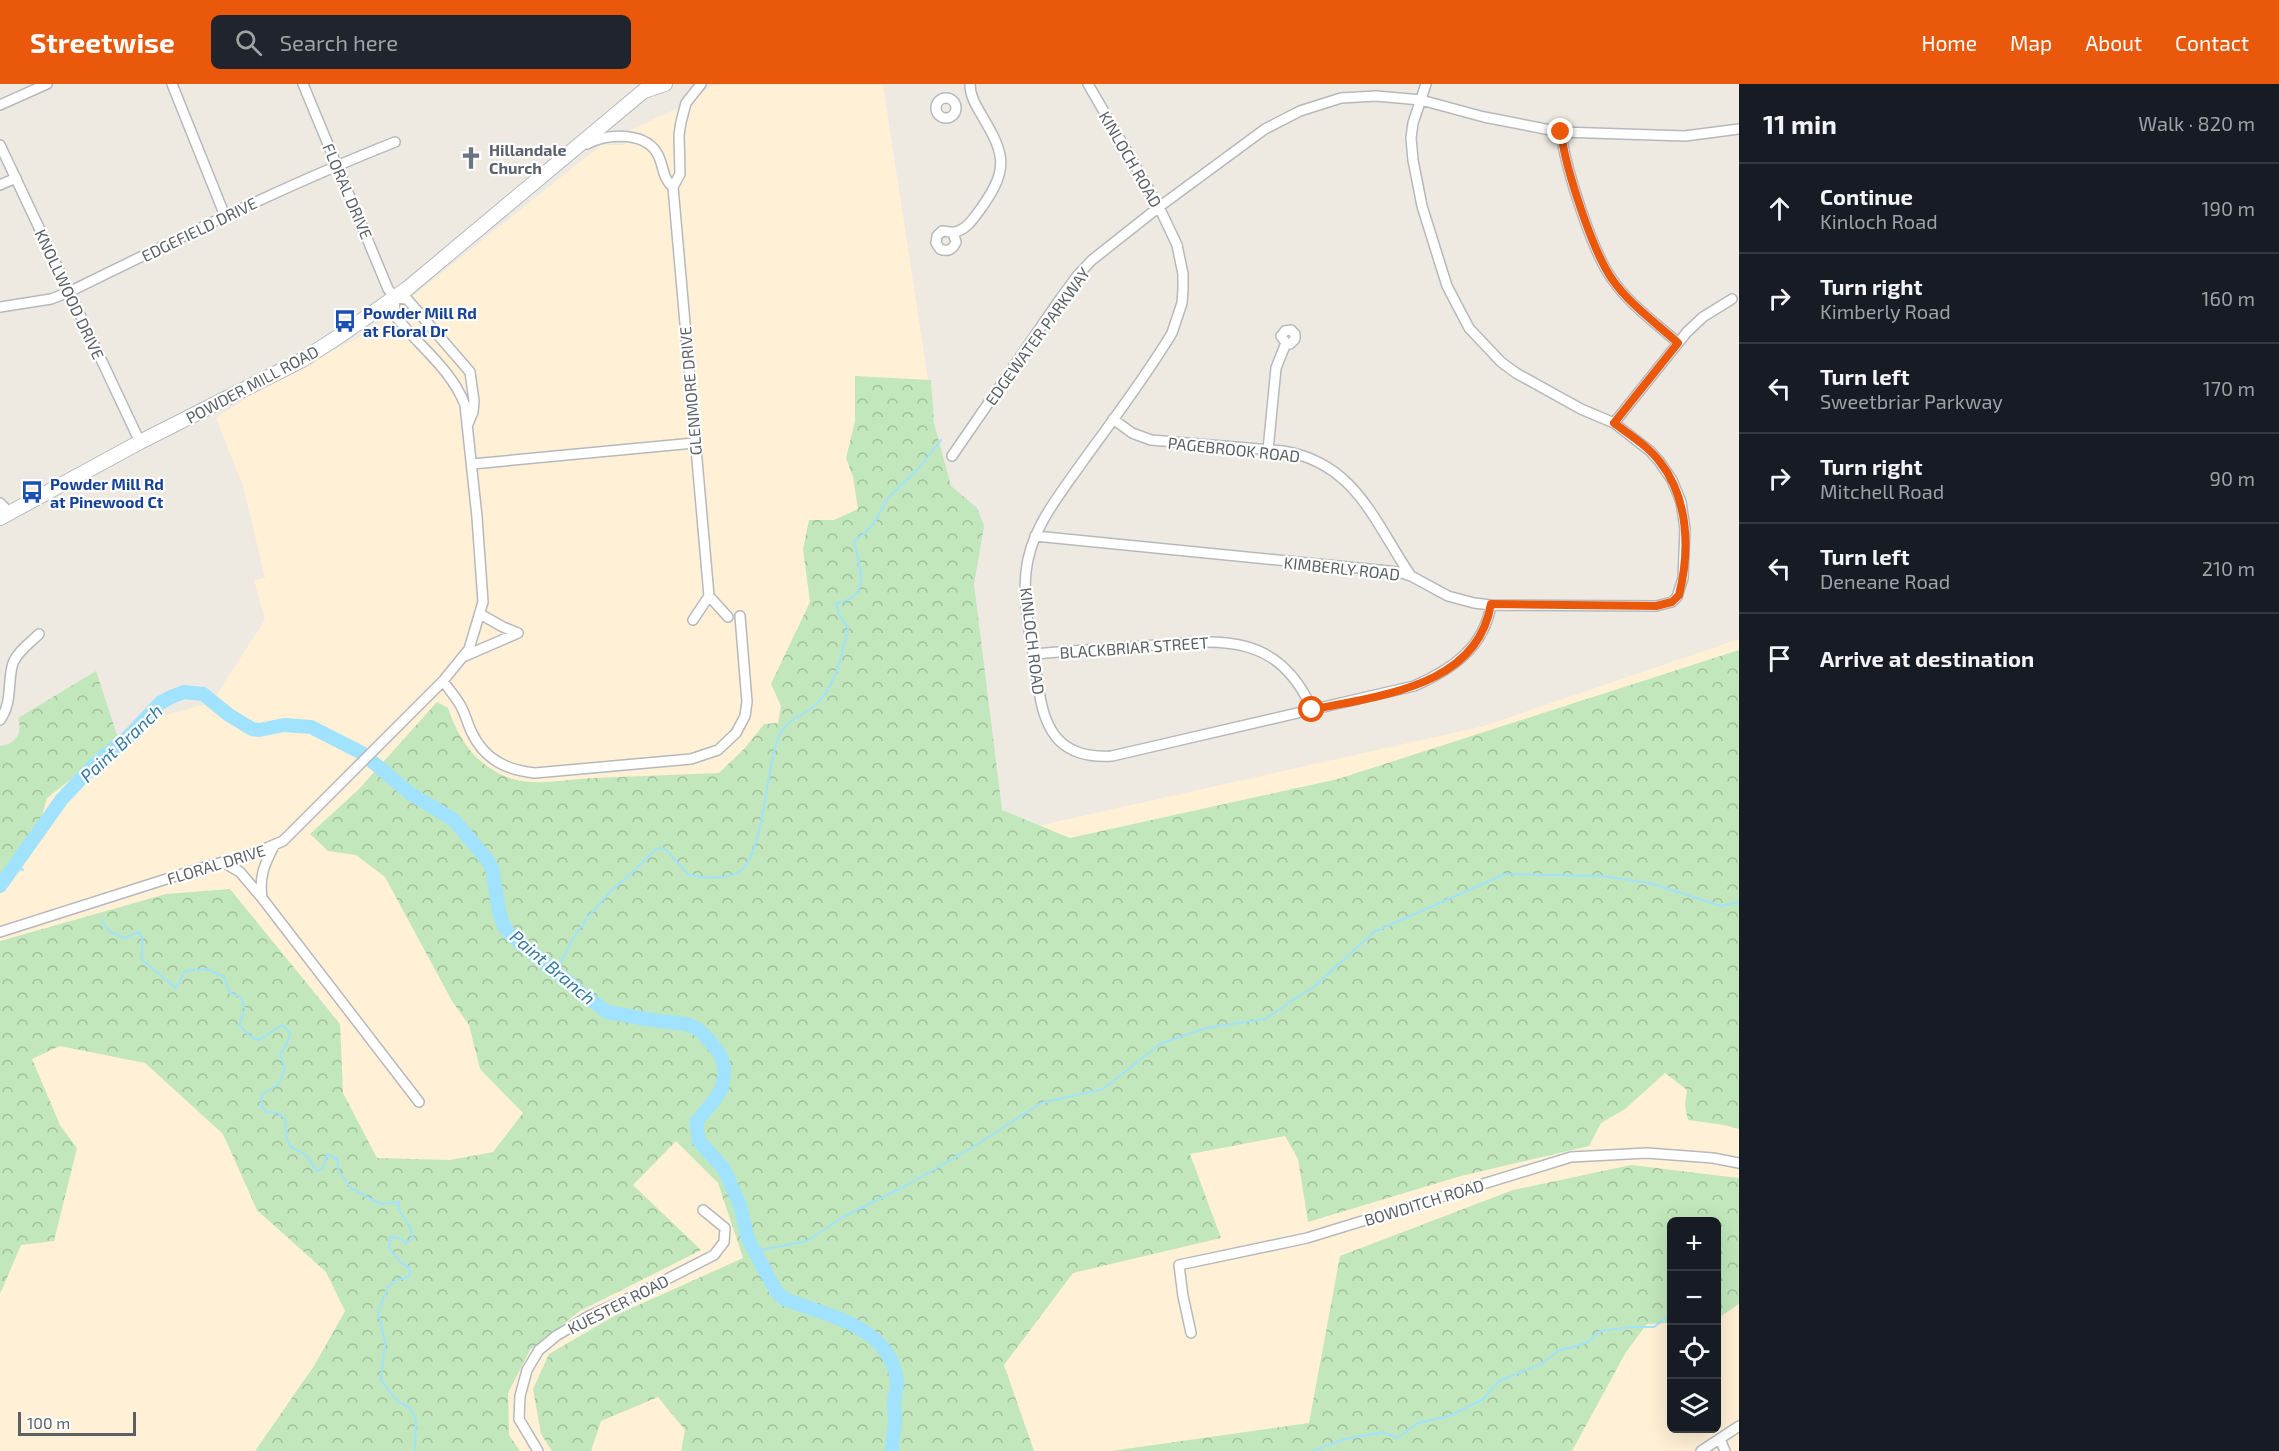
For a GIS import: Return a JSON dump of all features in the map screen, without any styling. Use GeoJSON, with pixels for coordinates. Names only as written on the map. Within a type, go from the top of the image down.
{"type":"FeatureCollection","features":[{"type":"Feature","properties":{"kind":"main road"},"geometry":{"type":"LineString","coordinates":[[644,86],[666,84]]}},
{"type":"Feature","properties":{"kind":"main road","name":"POWDER MILL ROAD"},"geometry":{"type":"LineString","coordinates":[[3,511],[302,360],[395,298],[571,152],[644,86]]}},
{"type":"Feature","properties":{"kind":"street"},"geometry":{"type":"LineString","coordinates":[[0,105],[47,84]]}},
{"type":"Feature","properties":{"kind":"street"},"geometry":{"type":"LineString","coordinates":[[172,84],[225,216]]}},
{"type":"Feature","properties":{"kind":"street","name":"FLORAL DRIVE"},"geometry":{"type":"LineString","coordinates":[[0,932],[274,846],[288,837],[307,819],[443,681],[469,649],[483,602],[465,405],[461,394],[441,366],[394,314],[395,298],[387,285],[303,84]]}},
{"type":"Feature","properties":{"kind":"street"},"geometry":{"type":"LineString","coordinates":[[571,152],[604,137],[617,136],[636,139],[650,144],[659,156],[666,182],[673,187],[680,174],[681,122],[686,104],[701,84]]}},
{"type":"Feature","properties":{"kind":"street"},"geometry":{"type":"LineString","coordinates":[[953,233],[964,228],[984,204],[998,181],[1001,166],[999,145],[973,100],[970,84]]}},
{"type":"Feature","properties":{"kind":"street","name":"KINLOCH ROAD"},"geometry":{"type":"LineString","coordinates":[[1088,84],[1159,207],[1179,252],[1183,274],[1182,303],[1172,333],[1054,503],[1035,536],[1027,560],[1025,581],[1041,705],[1047,723],[1062,744],[1083,755],[1112,756],[1414,686],[1449,669],[1478,641],[1486,625],[1491,604]]}},
{"type":"Feature","properties":{"kind":"street"},"geometry":{"type":"LineString","coordinates":[[1426,84],[1413,123],[1411,138],[1418,188],[1447,286],[1473,333],[1516,373],[1581,409],[1614,423],[1687,332],[1704,317],[1732,299]]}},
{"type":"Feature","properties":{"kind":"street","name":"EDGEWATER PARKWAY"},"geometry":{"type":"LineString","coordinates":[[952,456],[1077,276],[1092,260],[1159,207],[1265,129],[1300,111],[1325,102],[1376,96],[1421,100],[1484,117],[1561,132],[1685,136],[1739,129]]}},
{"type":"Feature","properties":{"kind":"street"},"geometry":{"type":"LineString","coordinates":[[955,103],[973,100]]}},
{"type":"Feature","properties":{"kind":"street"},"geometry":{"type":"LineString","coordinates":[[1561,132],[1573,182],[1605,268],[1613,281],[1630,299],[1678,343]]}},
{"type":"Feature","properties":{"kind":"street","name":"EDGEFIELD DRIVE"},"geometry":{"type":"LineString","coordinates":[[0,307],[51,299],[69,292],[225,216],[337,165],[395,142]]}},
{"type":"Feature","properties":{"kind":"street","name":"KNOLLWOOD DRIVE"},"geometry":{"type":"LineString","coordinates":[[0,145],[140,442]]}},
{"type":"Feature","properties":{"kind":"street"},"geometry":{"type":"LineString","coordinates":[[0,185],[16,178]]}},
{"type":"Feature","properties":{"kind":"street","name":"GLENMORE DRIVE"},"geometry":{"type":"LineString","coordinates":[[673,187],[709,596]]}},
{"type":"Feature","properties":{"kind":"street","name":"FLORAL DRIVE"},"geometry":{"type":"LineString","coordinates":[[395,298],[408,299],[470,372],[474,400],[468,425]]}},
{"type":"Feature","properties":{"kind":"street"},"geometry":{"type":"LineString","coordinates":[[1268,450],[1276,368],[1286,343]]}},
{"type":"Feature","properties":{"kind":"street","name":"PAGEBROOK ROAD"},"geometry":{"type":"LineString","coordinates":[[1113,419],[1132,433],[1151,440],[1298,454],[1326,466],[1340,474],[1361,498],[1412,576]]}},
{"type":"Feature","properties":{"kind":"street","name":"KIMBERLY ROAD"},"geometry":{"type":"LineString","coordinates":[[1035,536],[1399,572],[1412,576],[1448,596],[1491,604],[1656,606],[1672,602],[1677,597],[1683,579],[1686,542],[1683,514],[1677,491],[1659,460],[1614,423]]}},
{"type":"Feature","properties":{"kind":"street"},"geometry":{"type":"LineString","coordinates":[[472,464],[694,443]]}},
{"type":"Feature","properties":{"kind":"street"},"geometry":{"type":"LineString","coordinates":[[693,620],[709,596],[728,617]]}},
{"type":"Feature","properties":{"kind":"street"},"geometry":{"type":"LineString","coordinates":[[464,657],[518,633],[480,614]]}},
{"type":"Feature","properties":{"kind":"street"},"geometry":{"type":"LineString","coordinates":[[443,681],[460,704],[473,735],[484,751],[495,762],[511,769],[536,773],[692,759],[718,750],[736,732],[745,716],[747,702],[740,616]]}},
{"type":"Feature","properties":{"kind":"street"},"geometry":{"type":"LineString","coordinates":[[0,720],[9,697],[14,662],[21,650],[39,634]]}},
{"type":"Feature","properties":{"kind":"street","name":"BLACKBRIAR STREET"},"geometry":{"type":"LineString","coordinates":[[1035,654],[1199,642],[1228,643],[1258,651],[1282,665],[1297,680],[1312,710]]}},
{"type":"Feature","properties":{"kind":"street"},"geometry":{"type":"LineString","coordinates":[[262,898],[261,873],[274,846]]}},
{"type":"Feature","properties":{"kind":"street"},"geometry":{"type":"LineString","coordinates":[[224,862],[240,872],[262,898],[419,1102]]}},
{"type":"Feature","properties":{"kind":"street","name":"BOWDITCH ROAD"},"geometry":{"type":"LineString","coordinates":[[1191,1333],[1179,1265],[1307,1238],[1571,1157],[1647,1153],[1713,1158],[1739,1163]]}},
{"type":"Feature","properties":{"kind":"street","name":"KUESTER ROAD"},"geometry":{"type":"LineString","coordinates":[[538,1451],[519,1419],[520,1396],[527,1370],[539,1350],[556,1336],[589,1316],[714,1255],[724,1242],[725,1228],[703,1210]]}},
{"type":"Feature","properties":{"kind":"street"},"geometry":{"type":"LineString","coordinates":[[1701,1451],[1739,1426]]}},
{"type":"Feature","properties":{"kind":"street"},"geometry":{"type":"LineString","coordinates":[[1720,1439],[1725,1451]]}},
{"type":"Feature","properties":{"kind":"shaded area"},"geometry":{"type":"Polygon","coordinates":[[[713,84],[883,84],[997,835],[1484,726],[1739,639],[1739,1451],[0,1451],[0,889],[30,856],[47,798],[147,720],[211,703],[265,620],[254,580],[265,578],[244,489],[216,418],[258,390],[367,333],[601,145],[625,145],[626,132],[678,108],[688,112],[697,97],[713,84]]]}},
{"type":"Feature","properties":{"kind":"green space"},"geometry":{"type":"Polygon","coordinates":[[[855,376],[931,380],[934,423],[951,486],[977,508],[984,526],[974,584],[1002,810],[1070,838],[1338,779],[1739,650],[1739,1129],[1688,1120],[1685,1106],[1687,1090],[1665,1073],[1625,1109],[1601,1123],[1589,1146],[1461,1176],[1308,1222],[1298,1159],[1285,1136],[1190,1154],[1221,1238],[1073,1273],[1004,1365],[1034,1451],[681,1451],[685,1430],[658,1397],[601,1421],[591,1451],[552,1451],[541,1434],[533,1389],[549,1354],[614,1316],[743,1258],[718,1183],[676,1141],[633,1185],[701,1250],[580,1311],[530,1350],[508,1393],[509,1435],[520,1451],[255,1451],[314,1366],[345,1311],[326,1272],[257,1210],[223,1134],[145,1063],[60,1046],[32,1059],[60,1125],[77,1148],[54,1241],[21,1245],[0,1294],[0,941],[166,894],[230,889],[340,1024],[343,1093],[377,1158],[450,1160],[493,1152],[523,1113],[480,1069],[469,1025],[452,1001],[385,877],[356,855],[328,851],[310,834],[358,790],[437,702],[448,708],[461,738],[473,754],[490,768],[511,779],[547,782],[719,773],[744,749],[764,724],[778,723],[781,706],[771,684],[810,602],[803,549],[809,520],[834,520],[858,509],[853,477],[846,458],[855,421],[855,376]]]}},
{"type":"Feature","properties":{"kind":"green space"},"geometry":{"type":"Polygon","coordinates":[[[96,671],[119,741],[47,798],[30,856],[0,889],[0,746],[10,743],[17,737],[20,728],[18,718],[96,671]]]}},
{"type":"Feature","properties":{"kind":"green space"},"geometry":{"type":"Polygon","coordinates":[[[1631,1165],[1739,1178],[1739,1304],[1721,1316],[1721,1217],[1667,1217],[1667,1323],[1647,1324],[1626,1352],[1572,1451],[1111,1451],[1309,1423],[1340,1256],[1513,1190],[1631,1165]]]}},
{"type":"Feature","properties":{"kind":"waterway"},"geometry":{"type":"LineString","coordinates":[[556,972],[572,940],[588,917],[610,892],[656,849],[664,848],[689,875],[694,876],[714,878],[734,875],[748,863],[759,829],[771,764],[781,732],[821,699],[837,671],[848,628],[839,614],[836,603],[848,600],[855,595],[861,579],[854,540],[864,534],[876,520],[887,499],[919,468],[941,440]]}},
{"type":"Feature","properties":{"kind":"waterway","name":"Paint Branch"},"geometry":{"type":"LineString","coordinates":[[0,886],[62,799],[95,764],[129,736],[160,703],[184,692],[203,694],[229,715],[252,729],[259,730],[284,725],[311,727],[362,753],[411,794],[454,820],[488,861],[492,868],[504,927],[515,939],[607,1012],[686,1024],[698,1029],[720,1054],[724,1066],[722,1088],[696,1122],[699,1141],[724,1169],[740,1205],[748,1239],[776,1291],[784,1299],[854,1326],[870,1335],[883,1348],[892,1363],[897,1382],[892,1451]]}},
{"type":"Feature","properties":{"kind":"waterway"},"geometry":{"type":"LineString","coordinates":[[15,866],[23,870]]}},
{"type":"Feature","properties":{"kind":"waterway"},"geometry":{"type":"LineString","coordinates":[[755,1251],[807,1241],[843,1217],[907,1185],[978,1144],[1041,1103],[1103,1089],[1160,1044],[1206,1028],[1265,1019],[1316,985],[1374,932],[1505,874],[1602,876],[1650,883],[1721,906],[1739,902]]}},
{"type":"Feature","properties":{"kind":"waterway"},"geometry":{"type":"LineString","coordinates":[[102,921],[109,931],[124,938],[139,932],[143,941],[141,959],[176,988],[185,971],[207,969],[224,977],[230,993],[241,997],[245,1009],[239,1025],[251,1037],[259,1040],[282,1025],[290,1032],[280,1055],[285,1068],[279,1084],[262,1094],[261,1106],[266,1112],[278,1113],[285,1119],[287,1140],[292,1148],[307,1157],[316,1171],[323,1168],[327,1154],[337,1159],[339,1172],[351,1188],[380,1204],[399,1202],[398,1209],[409,1225],[413,1238],[406,1243],[399,1238],[390,1237],[389,1248],[401,1263],[409,1267],[410,1276],[397,1280],[388,1287],[378,1312],[385,1342],[381,1380],[397,1401],[410,1408],[416,1420],[415,1451]]}},
{"type":"Feature","properties":{"kind":"waterway"},"geometry":{"type":"LineString","coordinates":[[1313,1451],[1345,1439],[1383,1432],[1397,1438],[1418,1423],[1449,1416],[1482,1400],[1499,1381],[1543,1363],[1559,1350],[1588,1342],[1600,1331],[1654,1327],[1667,1318]]}},
{"type":"Feature","properties":{"kind":"place","name":"Hillandale Church"},"geometry":{"type":"Point","coordinates":[471,158]}},
{"type":"Feature","properties":{"kind":"place","name":"Powder Mill Rd at Floral Dr"},"geometry":{"type":"Point","coordinates":[345,321]}},
{"type":"Feature","properties":{"kind":"place","name":"Powder Mill Rd at Pinewood Ct"},"geometry":{"type":"Point","coordinates":[32,492]}},
{"type":"Feature","properties":{"kind":"route"},"geometry":{"type":"LineString","coordinates":[[1312,710],[1414,686],[1449,669],[1478,641],[1486,625],[1491,604],[1656,606],[1672,602],[1679,595],[1683,579],[1686,542],[1681,502],[1677,491],[1659,460],[1614,423],[1678,343],[1630,299],[1613,281],[1605,268],[1573,182],[1561,132]]}}]}
